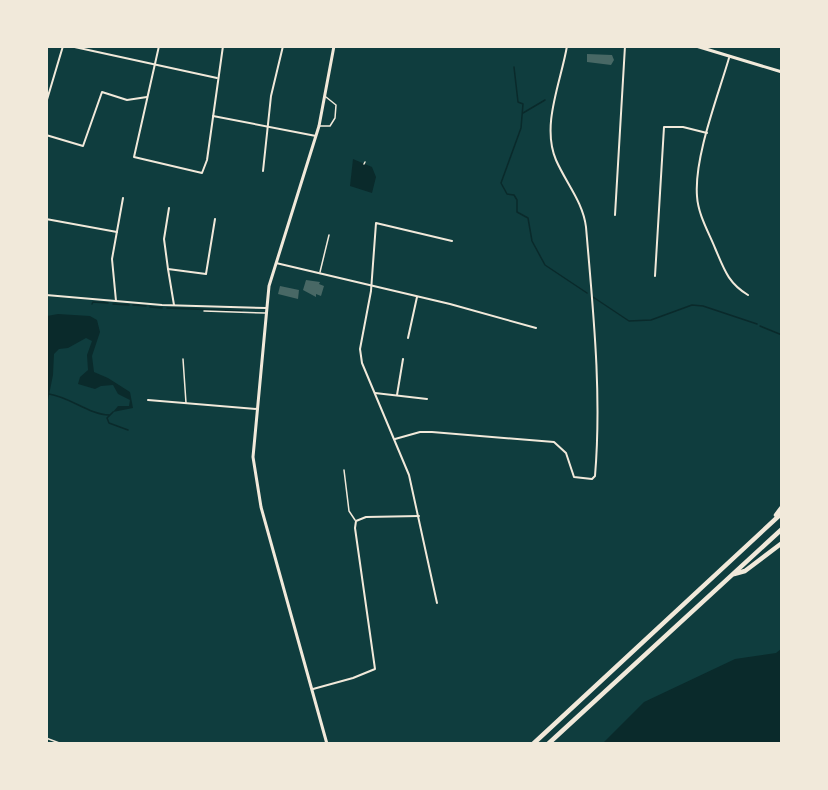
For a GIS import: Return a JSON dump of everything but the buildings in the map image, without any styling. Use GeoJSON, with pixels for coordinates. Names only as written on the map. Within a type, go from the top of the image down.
{"type":"FeatureCollection","features":[{"type":"Feature","properties":{"kind":"highway"},"geometry":{"type":"LineString","coordinates":[[773,520],[782,507]]}},
{"type":"Feature","properties":{"kind":"highway"},"geometry":{"type":"LineString","coordinates":[[532,744],[782,513]]}},
{"type":"Feature","properties":{"kind":"highway"},"geometry":{"type":"LineString","coordinates":[[548,744],[782,529]]}},
{"type":"Feature","properties":{"kind":"highway"},"geometry":{"type":"LineString","coordinates":[[731,575],[745,571],[782,543]]}},
{"type":"Feature","properties":{"kind":"street"},"geometry":{"type":"LineString","coordinates":[[46,104],[63,46]]}},
{"type":"Feature","properties":{"kind":"street"},"geometry":{"type":"LineString","coordinates":[[70,46],[218,78]]}},
{"type":"Feature","properties":{"kind":"street"},"geometry":{"type":"LineString","coordinates":[[159,46],[134,158],[201,173],[205,167],[223,46]]}},
{"type":"Feature","properties":{"kind":"street"},"geometry":{"type":"LineString","coordinates":[[263,171],[271,96],[283,46]]}},
{"type":"Feature","properties":{"kind":"street"},"geometry":{"type":"LineString","coordinates":[[327,744],[255,483],[253,457],[266,310],[276,263],[319,126],[334,46]]}},
{"type":"Feature","properties":{"kind":"street"},"geometry":{"type":"LineString","coordinates":[[395,439],[420,432],[432,432],[554,442],[566,453],[576,479],[592,480],[595,476],[599,428],[598,390],[585,217],[555,158],[550,120],[567,46]]}},
{"type":"Feature","properties":{"kind":"street"},"geometry":{"type":"LineString","coordinates":[[615,215],[625,46]]}},
{"type":"Feature","properties":{"kind":"street"},"geometry":{"type":"LineString","coordinates":[[696,46],[729,58],[782,72]]}},
{"type":"Feature","properties":{"kind":"street"},"geometry":{"type":"LineString","coordinates":[[729,58],[697,176],[699,210],[727,279],[748,295]]}},
{"type":"Feature","properties":{"kind":"street"},"geometry":{"type":"LineString","coordinates":[[46,135],[83,146],[102,92],[127,100],[147,97]]}},
{"type":"Feature","properties":{"kind":"street"},"geometry":{"type":"LineString","coordinates":[[213,116],[316,136]]}},
{"type":"Feature","properties":{"kind":"street"},"geometry":{"type":"LineString","coordinates":[[655,276],[664,127],[683,127],[707,133]]}},
{"type":"Feature","properties":{"kind":"street"},"geometry":{"type":"LineString","coordinates":[[116,301],[112,259],[123,198]]}},
{"type":"Feature","properties":{"kind":"street"},"geometry":{"type":"LineString","coordinates":[[169,208],[164,239],[174,305]]}},
{"type":"Feature","properties":{"kind":"street"},"geometry":{"type":"LineString","coordinates":[[46,219],[117,232]]}},
{"type":"Feature","properties":{"kind":"street"},"geometry":{"type":"LineString","coordinates":[[168,269],[206,274],[215,219]]}},
{"type":"Feature","properties":{"kind":"street"},"geometry":{"type":"LineString","coordinates":[[437,603],[409,475],[362,363],[360,349],[371,286],[376,224],[452,241]]}},
{"type":"Feature","properties":{"kind":"street"},"geometry":{"type":"LineString","coordinates":[[276,263],[537,328]]}},
{"type":"Feature","properties":{"kind":"street"},"geometry":{"type":"LineString","coordinates":[[46,295],[266,310]]}},
{"type":"Feature","properties":{"kind":"street"},"geometry":{"type":"LineString","coordinates":[[408,338],[417,297]]}},
{"type":"Feature","properties":{"kind":"street"},"geometry":{"type":"LineString","coordinates":[[398,395],[403,359]]}},
{"type":"Feature","properties":{"kind":"street"},"geometry":{"type":"LineString","coordinates":[[375,393],[427,399]]}},
{"type":"Feature","properties":{"kind":"street"},"geometry":{"type":"LineString","coordinates":[[148,400],[257,409]]}},
{"type":"Feature","properties":{"kind":"street"},"geometry":{"type":"LineString","coordinates":[[313,689],[353,678],[375,669],[355,528],[356,520],[366,517],[419,516]]}},
{"type":"Feature","properties":{"kind":"street"},"geometry":{"type":"LineString","coordinates":[[339,744],[345,744]]}},
{"type":"Feature","properties":{"kind":"lane"},"geometry":{"type":"LineString","coordinates":[[319,126],[330,126],[335,118],[336,105],[326,97]]}},
{"type":"Feature","properties":{"kind":"lane"},"geometry":{"type":"LineString","coordinates":[[320,274],[329,235]]}},
{"type":"Feature","properties":{"kind":"lane"},"geometry":{"type":"LineString","coordinates":[[204,311],[266,310]]}},
{"type":"Feature","properties":{"kind":"lane"},"geometry":{"type":"LineString","coordinates":[[183,359],[186,403]]}},
{"type":"Feature","properties":{"kind":"lane"},"geometry":{"type":"LineString","coordinates":[[344,470],[349,511],[356,520]]}},
{"type":"Feature","properties":{"kind":"path"},"geometry":{"type":"LineString","coordinates":[[46,738],[62,744]]}},
{"type":"Feature","properties":{"kind":"water"},"geometry":{"type":"Polygon","coordinates":[[[353,159],[372,167],[376,177],[372,193],[350,186],[353,159]]]}},
{"type":"Feature","properties":{"kind":"water"},"geometry":{"type":"Polygon","coordinates":[[[58,314],[90,316],[97,320],[100,332],[92,356],[94,372],[130,392],[133,408],[113,412],[118,406],[129,406],[130,400],[118,394],[113,385],[95,389],[78,384],[80,377],[88,370],[87,355],[92,341],[86,338],[68,348],[59,349],[54,354],[53,375],[47,405],[47,316],[58,314]]]}},
{"type":"Feature","properties":{"kind":"water"},"geometry":{"type":"Polygon","coordinates":[[[781,649],[781,743],[603,743],[644,702],[735,659],[776,653],[781,649]]]}},
{"type":"Feature","properties":{"kind":"waterway"},"geometry":{"type":"LineString","coordinates":[[514,67],[518,102],[523,104],[521,128],[501,183],[507,194],[514,195],[517,200],[517,212],[528,218],[532,241],[545,265],[587,293]]}},
{"type":"Feature","properties":{"kind":"waterway"},"geometry":{"type":"LineString","coordinates":[[523,113],[545,100]]}},
{"type":"Feature","properties":{"kind":"waterway"},"geometry":{"type":"LineString","coordinates":[[593,297],[629,321],[651,320],[692,305],[703,306],[757,324]]}},
{"type":"Feature","properties":{"kind":"waterway"},"geometry":{"type":"LineString","coordinates":[[92,304],[93,302],[108,303]]}},
{"type":"Feature","properties":{"kind":"waterway"},"geometry":{"type":"LineString","coordinates":[[113,304],[129,305]]}},
{"type":"Feature","properties":{"kind":"waterway"},"geometry":{"type":"LineString","coordinates":[[133,305],[146,306]]}},
{"type":"Feature","properties":{"kind":"waterway"},"geometry":{"type":"LineString","coordinates":[[150,307],[162,308]]}},
{"type":"Feature","properties":{"kind":"waterway"},"geometry":{"type":"LineString","coordinates":[[167,308],[242,311]]}},
{"type":"Feature","properties":{"kind":"waterway"},"geometry":{"type":"LineString","coordinates":[[760,326],[782,335]]}},
{"type":"Feature","properties":{"kind":"waterway"},"geometry":{"type":"LineString","coordinates":[[49,394],[109,415]]}},
{"type":"Feature","properties":{"kind":"waterway"},"geometry":{"type":"LineString","coordinates":[[113,412],[107,418],[109,423],[128,430]]}}]}
